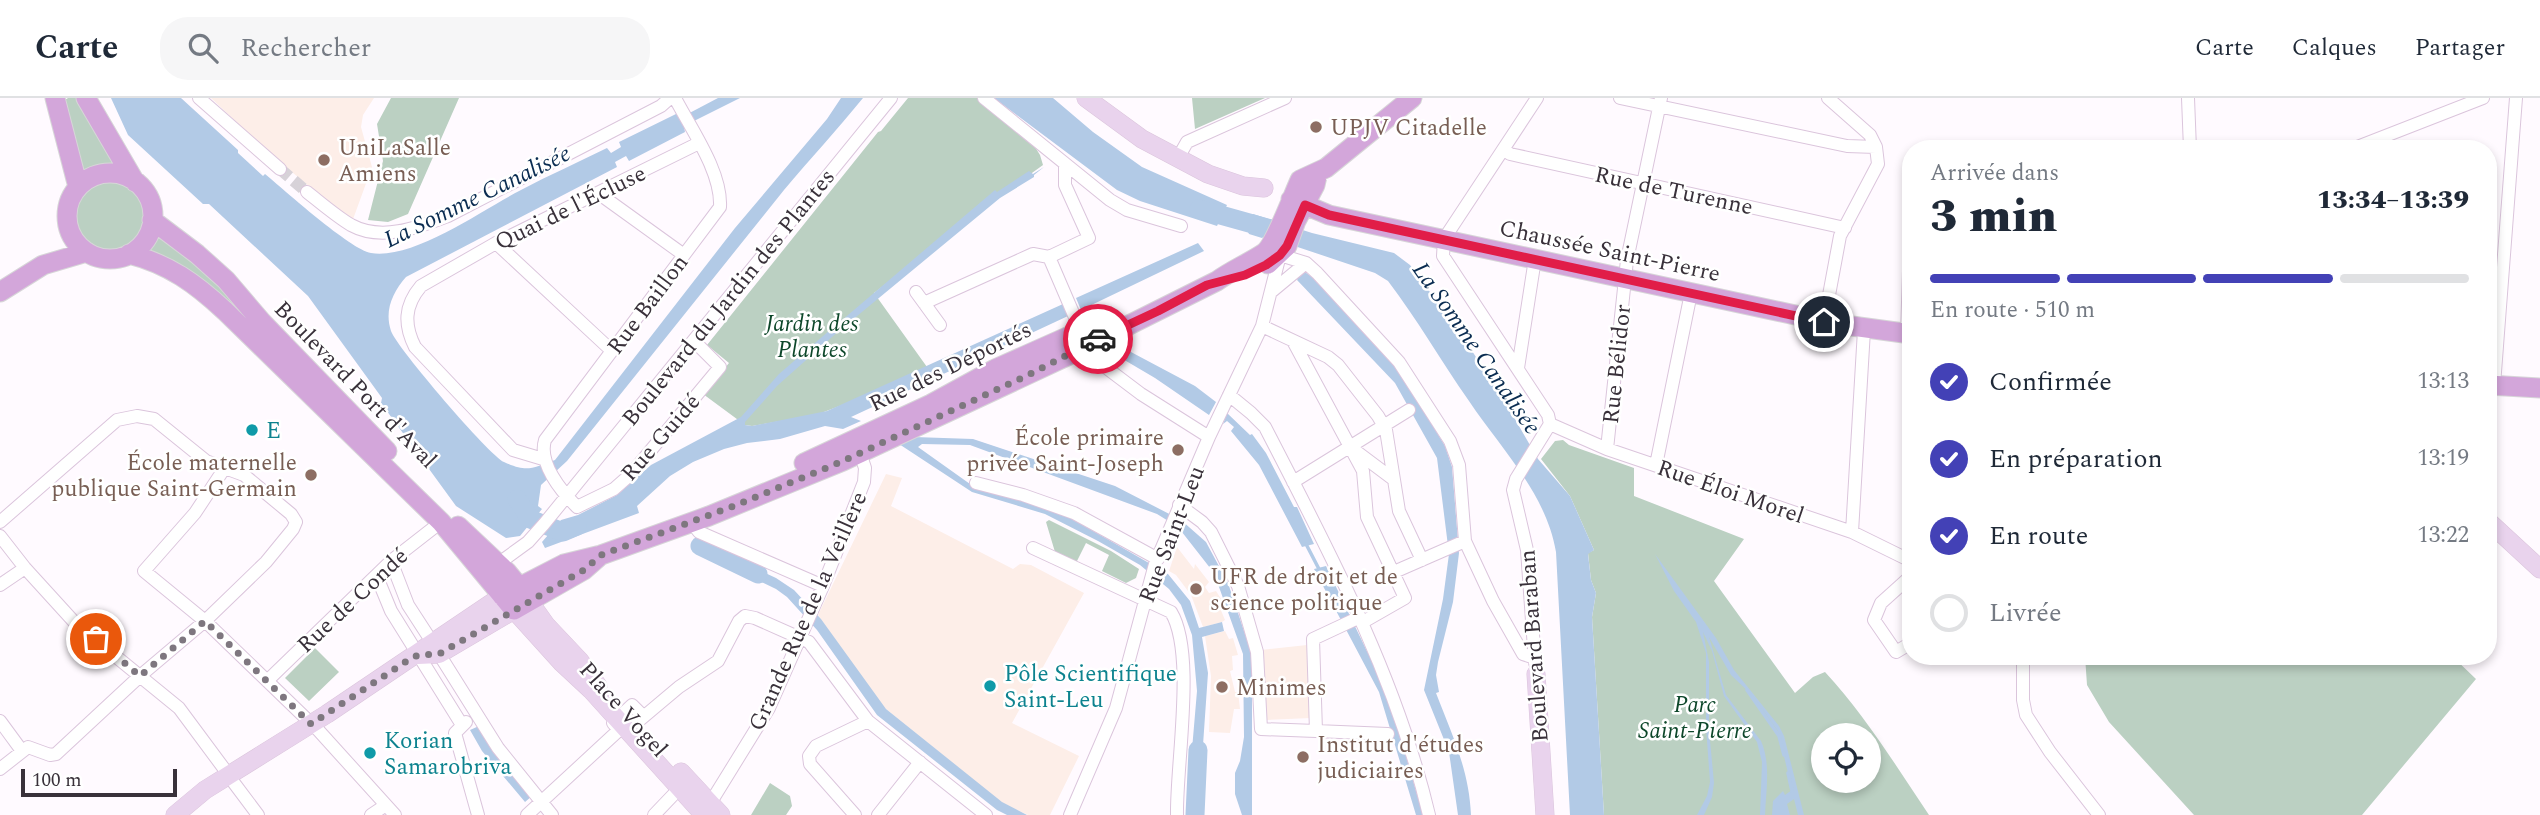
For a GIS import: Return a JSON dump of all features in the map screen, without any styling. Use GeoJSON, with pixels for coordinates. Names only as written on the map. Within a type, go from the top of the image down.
{"type":"FeatureCollection","features":[{"type":"Feature","properties":{"kind":"main road"},"geometry":{"type":"LineString","coordinates":[[55,98],[78,187]]}},
{"type":"Feature","properties":{"kind":"main road"},"geometry":{"type":"LineString","coordinates":[[67,219],[73,238],[87,252],[110,259],[130,254],[145,240],[152,220],[150,202],[86,98]]}},
{"type":"Feature","properties":{"kind":"main road"},"geometry":{"type":"LineString","coordinates":[[1081,331],[1109,334],[1217,281],[1245,275],[1266,265],[1280,248],[1294,210],[1315,186],[1318,172],[1412,98]]}},
{"type":"Feature","properties":{"kind":"main road"},"geometry":{"type":"LineString","coordinates":[[1096,101],[1142,139],[1186,161],[1212,166],[1257,181],[1294,210]]}},
{"type":"Feature","properties":{"kind":"main road"},"geometry":{"type":"LineString","coordinates":[[43,265],[67,219],[72,197],[78,187],[99,175],[124,176],[135,181]]}},
{"type":"Feature","properties":{"kind":"main road","name":"Chaussée Saint-Pierre"},"geometry":{"type":"LineString","coordinates":[[1294,210],[1444,239],[1824,322],[1864,330],[1902,333]]}},
{"type":"Feature","properties":{"kind":"main road","name":"Boulevard Port d'Aval"},"geometry":{"type":"LineString","coordinates":[[152,220],[197,254],[226,281],[449,517],[516,598]]}},
{"type":"Feature","properties":{"kind":"main road"},"geometry":{"type":"LineString","coordinates":[[0,292],[43,265],[87,252]]}},
{"type":"Feature","properties":{"kind":"main road","name":"Boulevard Port d'Aval"},"geometry":{"type":"LineString","coordinates":[[130,254],[175,270],[196,285],[491,569]]}},
{"type":"Feature","properties":{"kind":"main road","name":"Rue des Déportés"},"geometry":{"type":"LineString","coordinates":[[864,445],[1026,376],[1081,331]]}},
{"type":"Feature","properties":{"kind":"main road"},"geometry":{"type":"LineString","coordinates":[[2497,385],[2540,388]]}},
{"type":"Feature","properties":{"kind":"main road"},"geometry":{"type":"LineString","coordinates":[[175,815],[205,790],[315,728],[516,598],[584,570],[601,555],[734,506],[864,445]]}},
{"type":"Feature","properties":{"kind":"main road"},"geometry":{"type":"LineString","coordinates":[[666,530],[685,513],[864,445]]}},
{"type":"Feature","properties":{"kind":"main road"},"geometry":{"type":"LineString","coordinates":[[2497,529],[2540,569]]}},
{"type":"Feature","properties":{"kind":"main road","name":"Place Vogel"},"geometry":{"type":"LineString","coordinates":[[516,598],[630,718],[709,812]]}},
{"type":"Feature","properties":{"kind":"main road","name":"Boulevard Baraban"},"geometry":{"type":"LineString","coordinates":[[1535,666],[1545,815]]}},
{"type":"Feature","properties":{"kind":"main road","name":"Place Vogel"},"geometry":{"type":"LineString","coordinates":[[630,718],[683,790],[709,812]]}},
{"type":"Feature","properties":{"kind":"main road"},"geometry":{"type":"LineString","coordinates":[[192,815],[235,775]]}},
{"type":"Feature","properties":{"kind":"street"},"geometry":{"type":"LineString","coordinates":[[199,98],[280,169]]}},
{"type":"Feature","properties":{"kind":"street","name":"Boulevard du Jardin des Plantes"},"geometry":{"type":"LineString","coordinates":[[491,569],[528,542],[891,98]]}},
{"type":"Feature","properties":{"kind":"street"},"geometry":{"type":"LineString","coordinates":[[984,98],[1118,205],[1181,226]]}},
{"type":"Feature","properties":{"kind":"street"},"geometry":{"type":"LineString","coordinates":[[1186,161],[1187,142],[1285,98]]}},
{"type":"Feature","properties":{"kind":"street"},"geometry":{"type":"LineString","coordinates":[[1538,98],[1444,239],[1443,256],[1548,415],[1550,424]]}},
{"type":"Feature","properties":{"kind":"street"},"geometry":{"type":"LineString","coordinates":[[1620,98],[1660,102],[1847,146],[1876,147]]}},
{"type":"Feature","properties":{"kind":"street"},"geometry":{"type":"LineString","coordinates":[[1824,322],[1840,236],[1878,164],[1876,147],[1870,135],[1828,98]]}},
{"type":"Feature","properties":{"kind":"street"},"geometry":{"type":"LineString","coordinates":[[2188,98],[2190,140]]}},
{"type":"Feature","properties":{"kind":"street"},"geometry":{"type":"LineString","coordinates":[[2375,140],[2483,98]]}},
{"type":"Feature","properties":{"kind":"street"},"geometry":{"type":"LineString","coordinates":[[2497,316],[2516,98]]}},
{"type":"Feature","properties":{"kind":"street"},"geometry":{"type":"LineString","coordinates":[[307,192],[350,224],[374,233],[394,232],[416,228],[448,216],[674,100],[699,143]]}},
{"type":"Feature","properties":{"kind":"street","name":"Rue Bélidor"},"geometry":{"type":"LineString","coordinates":[[1607,449],[1624,278],[1660,102]]}},
{"type":"Feature","properties":{"kind":"street","name":"Quai de l'Écluse"},"geometry":{"type":"LineString","coordinates":[[543,459],[513,450],[415,348],[408,333],[406,317],[416,292],[496,243],[699,143]]}},
{"type":"Feature","properties":{"kind":"street","name":"Rue Baillon"},"geometry":{"type":"LineString","coordinates":[[543,459],[545,440],[720,207],[721,195],[716,179],[699,143]]}},
{"type":"Feature","properties":{"kind":"street","name":"Rue de Turenne"},"geometry":{"type":"LineString","coordinates":[[1504,150],[1510,154],[1845,228]]}},
{"type":"Feature","properties":{"kind":"street"},"geometry":{"type":"LineString","coordinates":[[940,325],[920,298],[1033,254],[1049,257],[1089,238],[1065,185],[1065,164]]}},
{"type":"Feature","properties":{"kind":"street"},"geometry":{"type":"LineString","coordinates":[[598,193],[684,256]]}},
{"type":"Feature","properties":{"kind":"street"},"geometry":{"type":"LineString","coordinates":[[496,243],[612,351]]}},
{"type":"Feature","properties":{"kind":"street"},"geometry":{"type":"LineString","coordinates":[[1280,248],[1306,263],[1399,362],[1450,441],[1459,465],[1465,541],[1493,601],[1523,654],[1535,666]]}},
{"type":"Feature","properties":{"kind":"street","name":"Rue Saint-Leu"},"geometry":{"type":"LineString","coordinates":[[1070,815],[1116,708],[1155,566],[1175,515],[1262,326],[1280,248]]}},
{"type":"Feature","properties":{"kind":"street"},"geometry":{"type":"LineString","coordinates":[[1049,257],[1092,357],[1141,394],[1209,437]]}},
{"type":"Feature","properties":{"kind":"street"},"geometry":{"type":"LineString","coordinates":[[1518,368],[1535,259]]}},
{"type":"Feature","properties":{"kind":"street"},"geometry":{"type":"LineString","coordinates":[[1271,292],[1306,263]]}},
{"type":"Feature","properties":{"kind":"street"},"geometry":{"type":"LineString","coordinates":[[1656,465],[1691,293]]}},
{"type":"Feature","properties":{"kind":"street"},"geometry":{"type":"LineString","coordinates":[[1262,326],[1338,365],[1384,426],[1399,511],[1422,560]]}},
{"type":"Feature","properties":{"kind":"street"},"geometry":{"type":"LineString","coordinates":[[1852,532],[1864,330]]}},
{"type":"Feature","properties":{"kind":"street","name":"Rue Guidé"},"geometry":{"type":"LineString","coordinates":[[565,495],[577,507],[614,489],[631,474],[720,368],[694,341]]}},
{"type":"Feature","properties":{"kind":"street"},"geometry":{"type":"LineString","coordinates":[[1293,341],[1363,471],[1367,517],[1405,598],[1317,636],[1311,644],[1316,731]]}},
{"type":"Feature","properties":{"kind":"street"},"geometry":{"type":"LineString","coordinates":[[1226,401],[1265,427],[1293,482],[1407,734],[1429,815]]}},
{"type":"Feature","properties":{"kind":"street"},"geometry":{"type":"LineString","coordinates":[[1293,482],[1409,410]]}},
{"type":"Feature","properties":{"kind":"street"},"geometry":{"type":"LineString","coordinates":[[0,522],[117,420],[137,416],[154,419],[206,461],[244,475],[291,514],[296,522],[293,530],[266,562],[205,621],[140,676],[56,754],[50,755],[28,747],[0,769]]}},
{"type":"Feature","properties":{"kind":"street","name":"Rue Éloi Morel"},"geometry":{"type":"LineString","coordinates":[[1550,424],[1607,449],[1852,532],[1902,557]]}},
{"type":"Feature","properties":{"kind":"street","name":"Boulevard Baraban"},"geometry":{"type":"LineString","coordinates":[[1535,666],[1527,550],[1513,490],[1516,479],[1550,424]]}},
{"type":"Feature","properties":{"kind":"street","name":"Grande Rue de la Veillère"},"geometry":{"type":"LineString","coordinates":[[709,812],[769,708],[823,586],[864,482],[864,445]]}},
{"type":"Feature","properties":{"kind":"street"},"geometry":{"type":"LineString","coordinates":[[1350,446],[1393,479]]}},
{"type":"Feature","properties":{"kind":"street"},"geometry":{"type":"LineString","coordinates":[[543,459],[565,495]]}},
{"type":"Feature","properties":{"kind":"street"},"geometry":{"type":"LineString","coordinates":[[225,469],[195,513],[144,571],[205,621],[267,681],[315,728],[395,815]]}},
{"type":"Feature","properties":{"kind":"street"},"geometry":{"type":"LineString","coordinates":[[976,483],[1023,495],[1074,513],[1155,566]]}},
{"type":"Feature","properties":{"kind":"street"},"geometry":{"type":"LineString","coordinates":[[1175,515],[1202,522],[1221,551],[1238,586],[1257,652],[1261,729],[1388,734]]}},
{"type":"Feature","properties":{"kind":"street","name":"Rue de Condé"},"geometry":{"type":"LineString","coordinates":[[267,681],[393,559],[441,522]]}},
{"type":"Feature","properties":{"kind":"street"},"geometry":{"type":"LineString","coordinates":[[691,522],[699,532],[823,586]]}},
{"type":"Feature","properties":{"kind":"street"},"geometry":{"type":"LineString","coordinates":[[0,536],[76,624],[179,708],[235,775],[258,815]]}},
{"type":"Feature","properties":{"kind":"street"},"geometry":{"type":"LineString","coordinates":[[1394,572],[1465,541]]}},
{"type":"Feature","properties":{"kind":"street"},"geometry":{"type":"LineString","coordinates":[[1032,548],[1171,612],[1177,623],[1183,696],[1177,815]]}},
{"type":"Feature","properties":{"kind":"street"},"geometry":{"type":"LineString","coordinates":[[393,559],[408,605],[498,748],[552,815]]}},
{"type":"Feature","properties":{"kind":"street"},"geometry":{"type":"LineString","coordinates":[[0,585],[25,568]]}},
{"type":"Feature","properties":{"kind":"street"},"geometry":{"type":"LineString","coordinates":[[377,577],[391,611],[462,724]]}},
{"type":"Feature","properties":{"kind":"street"},"geometry":{"type":"LineString","coordinates":[[1902,584],[1881,604],[1874,620],[1896,652],[1902,648]]}},
{"type":"Feature","properties":{"kind":"street"},"geometry":{"type":"LineString","coordinates":[[527,815],[619,730],[613,723],[630,718],[718,661],[739,621],[745,616],[802,632],[869,721],[986,815]]}},
{"type":"Feature","properties":{"kind":"street"},"geometry":{"type":"LineString","coordinates":[[2023,665],[2026,715],[2050,752],[2099,815]]}},
{"type":"Feature","properties":{"kind":"street"},"geometry":{"type":"LineString","coordinates":[[477,715],[462,724],[455,733],[478,815]]}},
{"type":"Feature","properties":{"kind":"street"},"geometry":{"type":"LineString","coordinates":[[0,721],[22,751]]}},
{"type":"Feature","properties":{"kind":"street"},"geometry":{"type":"LineString","coordinates":[[855,815],[810,764],[809,756],[811,750],[869,721]]}},
{"type":"Feature","properties":{"kind":"street"},"geometry":{"type":"LineString","coordinates":[[878,815],[920,762]]}},
{"type":"Feature","properties":{"kind":"street"},"geometry":{"type":"LineString","coordinates":[[654,815],[675,793],[683,790]]}},
{"type":"Feature","properties":{"kind":"street"},"geometry":{"type":"LineString","coordinates":[[371,815],[386,805]]}},
{"type":"Feature","properties":{"kind":"shaded area","name":"UniLaSalle Amiens"},"geometry":{"type":"Polygon","coordinates":[[[211,98],[374,98],[363,115],[361,127],[372,167],[352,222],[269,153],[211,98]]]}},
{"type":"Feature","properties":{"kind":"shaded area"},"geometry":{"type":"Polygon","coordinates":[[[886,474],[902,478],[891,506],[1013,569],[1020,564],[1031,565],[1084,593],[1012,723],[1079,756],[1050,815],[1028,815],[1002,803],[881,705],[818,615],[886,474]]]}},
{"type":"Feature","properties":{"kind":"shaded area","name":"UFR de droit et de science politique"},"geometry":{"type":"Polygon","coordinates":[[[1177,547],[1194,569],[1195,564],[1209,582],[1205,587],[1209,593],[1216,591],[1225,605],[1220,608],[1225,620],[1222,622],[1203,627],[1191,595],[1176,575],[1169,571],[1177,547]]]}},
{"type":"Feature","properties":{"kind":"shaded area","name":"Minimes"},"geometry":{"type":"Polygon","coordinates":[[[1225,631],[1229,639],[1233,638],[1238,655],[1232,656],[1233,670],[1230,671],[1235,692],[1238,692],[1240,709],[1234,709],[1230,733],[1209,732],[1211,676],[1205,636],[1225,631]]]}},
{"type":"Feature","properties":{"kind":"shaded area"},"geometry":{"type":"Polygon","coordinates":[[[1307,645],[1311,718],[1266,720],[1261,650],[1307,645]]]}},
{"type":"Feature","properties":{"kind":"green space"},"geometry":{"type":"Polygon","coordinates":[[[80,98],[119,164],[103,164],[82,172],[63,101],[80,98]]]}},
{"type":"Feature","properties":{"kind":"green space"},"geometry":{"type":"Polygon","coordinates":[[[391,98],[459,98],[408,214],[388,222],[368,220],[383,161],[377,124],[391,98]]]}},
{"type":"Feature","properties":{"kind":"green space","name":"Jardin des Plantes"},"geometry":{"type":"Polygon","coordinates":[[[908,98],[979,98],[1028,136],[1043,165],[874,293],[927,367],[816,415],[745,425],[703,394],[729,363],[707,345],[908,98]]]}},
{"type":"Feature","properties":{"kind":"green space"},"geometry":{"type":"Polygon","coordinates":[[[1192,98],[1265,98],[1195,129],[1192,98]]]}},
{"type":"Feature","properties":{"kind":"green space"},"geometry":{"type":"Polygon","coordinates":[[[109,179],[129,185],[139,195],[145,215],[139,235],[129,245],[109,251],[89,245],[79,235],[73,215],[79,195],[89,185],[109,179]]]}},
{"type":"Feature","properties":{"kind":"green space"},"geometry":{"type":"Polygon","coordinates":[[[156,230],[191,255],[254,326],[144,253],[156,230]]]}},
{"type":"Feature","properties":{"kind":"green space","name":"Parc Saint-Pierre"},"geometry":{"type":"Polygon","coordinates":[[[1563,440],[1569,445],[1634,468],[1634,496],[1744,539],[1714,581],[1795,693],[1813,677],[1825,672],[1867,723],[1811,723],[1811,793],[1881,793],[1881,744],[1929,815],[1604,815],[1592,617],[1596,593],[1591,580],[1588,553],[1594,550],[1570,496],[1541,459],[1555,441],[1563,440]]]}},
{"type":"Feature","properties":{"kind":"green space"},"geometry":{"type":"Polygon","coordinates":[[[1049,520],[1111,551],[1139,569],[1136,578],[1126,583],[1102,571],[1109,555],[1086,543],[1076,563],[1055,552],[1046,522],[1049,520]]]}},
{"type":"Feature","properties":{"kind":"green space"},"geometry":{"type":"Polygon","coordinates":[[[315,648],[339,672],[309,701],[285,678],[315,648]]]}},
{"type":"Feature","properties":{"kind":"green space"},"geometry":{"type":"Polygon","coordinates":[[[2086,665],[2461,665],[2476,679],[2362,815],[2194,815],[2109,722],[2087,685],[2086,665]]]}},
{"type":"Feature","properties":{"kind":"green space"},"geometry":{"type":"Polygon","coordinates":[[[770,783],[790,796],[792,806],[786,815],[751,815],[770,783]]]}},
{"type":"Feature","properties":{"kind":"water"},"geometry":{"type":"Polygon","coordinates":[[[111,98],[181,98],[263,176],[265,174],[333,231],[371,253],[388,253],[407,249],[447,232],[521,190],[607,148],[611,153],[621,147],[619,142],[676,114],[680,118],[718,98],[740,98],[684,126],[685,132],[629,161],[626,156],[615,162],[617,167],[406,277],[397,289],[389,309],[389,323],[397,341],[426,378],[495,455],[504,462],[525,468],[555,460],[735,228],[827,119],[841,98],[863,98],[784,190],[567,461],[541,485],[538,506],[542,509],[520,536],[506,538],[456,506],[308,296],[209,204],[203,204],[128,135],[111,98]]]}},
{"type":"Feature","properties":{"kind":"water"},"geometry":{"type":"Polygon","coordinates":[[[994,98],[1053,98],[1093,132],[1142,167],[1227,205],[1217,226],[1140,201],[1117,190],[994,98]]]}},
{"type":"Feature","properties":{"kind":"water"},"geometry":{"type":"Polygon","coordinates":[[[1044,167],[1034,177],[1000,198],[845,326],[841,321],[995,190],[997,192],[1029,171],[1033,174],[1044,167]]]}},
{"type":"Feature","properties":{"kind":"water"},"geometry":{"type":"Polygon","coordinates":[[[1253,214],[1312,233],[1394,253],[1410,265],[1500,393],[1538,459],[1570,496],[1594,550],[1588,554],[1591,580],[1596,593],[1592,617],[1604,815],[1570,815],[1556,552],[1551,531],[1533,491],[1388,281],[1375,273],[1265,236],[1262,238],[1249,234],[1246,228],[1248,219],[1253,214]]]}},
{"type":"Feature","properties":{"kind":"water"},"geometry":{"type":"Polygon","coordinates":[[[1198,243],[1204,251],[1081,310],[1076,298],[1198,243]]]}},
{"type":"Feature","properties":{"kind":"water"},"geometry":{"type":"Polygon","coordinates":[[[1302,270],[1312,277],[1396,365],[1445,446],[1452,467],[1459,553],[1453,602],[1438,662],[1436,675],[1439,692],[1436,693],[1463,767],[1471,815],[1458,815],[1449,752],[1424,690],[1443,599],[1449,554],[1437,458],[1395,383],[1297,280],[1302,270]]]}},
{"type":"Feature","properties":{"kind":"water"},"geometry":{"type":"Polygon","coordinates":[[[1063,304],[1068,316],[851,417],[861,421],[843,429],[825,426],[780,439],[724,449],[693,462],[670,476],[637,506],[639,513],[545,548],[542,542],[561,520],[578,515],[617,495],[651,465],[741,417],[779,374],[837,324],[841,329],[777,386],[745,425],[752,426],[827,411],[1063,304]]]}},
{"type":"Feature","properties":{"kind":"water"},"geometry":{"type":"Polygon","coordinates":[[[1114,343],[1195,386],[1216,402],[1209,415],[1155,378],[1104,348],[1114,343]]]}},
{"type":"Feature","properties":{"kind":"water"},"geometry":{"type":"Polygon","coordinates":[[[1227,413],[1252,434],[1266,453],[1294,507],[1297,507],[1314,544],[1302,547],[1259,465],[1231,431],[1234,427],[1227,421],[1223,424],[1227,413]]]}},
{"type":"Feature","properties":{"kind":"water"},"geometry":{"type":"Polygon","coordinates":[[[914,437],[973,439],[1115,486],[1181,520],[1206,542],[1228,583],[1252,655],[1252,815],[1242,815],[1235,794],[1235,773],[1244,737],[1243,654],[1214,573],[1178,527],[1157,514],[970,445],[922,444],[918,447],[970,484],[1062,513],[1168,574],[1190,601],[1199,628],[1222,622],[1224,631],[1202,637],[1208,673],[1201,774],[1190,773],[1197,691],[1192,635],[1181,605],[1169,589],[1140,565],[1045,514],[972,492],[899,444],[914,437]]]}},
{"type":"Feature","properties":{"kind":"water"},"geometry":{"type":"Polygon","coordinates":[[[1655,554],[1716,638],[1734,670],[1779,726],[1784,736],[1804,815],[1798,815],[1794,799],[1787,804],[1790,815],[1772,815],[1773,801],[1783,791],[1785,795],[1792,790],[1778,731],[1752,695],[1731,675],[1709,637],[1726,695],[1761,741],[1764,750],[1767,787],[1765,815],[1760,815],[1762,762],[1757,742],[1724,696],[1712,651],[1703,632],[1709,662],[1709,730],[1714,783],[1712,797],[1704,815],[1697,815],[1707,796],[1710,782],[1706,727],[1706,653],[1696,622],[1674,591],[1655,554]]]}},
{"type":"Feature","properties":{"kind":"water"},"geometry":{"type":"Polygon","coordinates":[[[737,560],[776,578],[794,590],[821,619],[886,709],[1002,802],[1027,815],[1007,815],[997,810],[877,715],[817,630],[787,597],[733,568],[737,560]]]}},
{"type":"Feature","properties":{"kind":"water"},"geometry":{"type":"Polygon","coordinates":[[[1326,566],[1389,697],[1423,815],[1416,815],[1379,692],[1314,569],[1326,566]]]}},
{"type":"Feature","properties":{"kind":"water"},"geometry":{"type":"Polygon","coordinates":[[[479,726],[532,796],[525,802],[482,751],[470,730],[479,726]]]}},
{"type":"Feature","properties":{"kind":"waterway","name":"La Somme Canalisée"},"geometry":{"type":"LineString","coordinates":[[1199,209],[1271,229]]}},
{"type":"Feature","properties":{"kind":"waterway"},"geometry":{"type":"LineString","coordinates":[[517,499],[530,519],[563,532],[577,526]]}},
{"type":"Feature","properties":{"kind":"waterway"},"geometry":{"type":"LineString","coordinates":[[1306,544],[1320,571]]}},
{"type":"Feature","properties":{"kind":"waterway"},"geometry":{"type":"LineString","coordinates":[[700,546],[758,574]]}},
{"type":"Feature","properties":{"kind":"waterway"},"geometry":{"type":"LineString","coordinates":[[1747,690],[1779,736],[1784,755]]}},
{"type":"Feature","properties":{"kind":"waterway"},"geometry":{"type":"LineString","coordinates":[[1195,815],[1198,750]]}},
{"type":"Feature","properties":{"kind":"waterway"},"geometry":{"type":"LineString","coordinates":[[1788,773],[1792,791]]}},
{"type":"Feature","properties":{"kind":"tunnel"},"geometry":{"type":"LineString","coordinates":[[280,169],[307,192]]}},
{"type":"Feature","properties":{"kind":"way so far"},"geometry":{"type":"LineString","coordinates":[[96,639],[140,676],[205,621],[311,724],[410,659],[418,655],[439,654],[584,570],[601,555],[734,506],[843,461],[1026,376],[1098,339]]}},
{"type":"Feature","properties":{"kind":"place","name":"UPJV Citadelle"},"geometry":{"type":"Point","coordinates":[1316,127]}},
{"type":"Feature","properties":{"kind":"place","name":"UniLaSalle Amiens"},"geometry":{"type":"Point","coordinates":[324,160]}},
{"type":"Feature","properties":{"kind":"place","name":"E"},"geometry":{"type":"Point","coordinates":[252,430]}},
{"type":"Feature","properties":{"kind":"place","name":"École primaire privée Saint-Joseph"},"geometry":{"type":"Point","coordinates":[1178,450]}},
{"type":"Feature","properties":{"kind":"place","name":"École maternelle publique Saint-Germain"},"geometry":{"type":"Point","coordinates":[311,475]}},
{"type":"Feature","properties":{"kind":"place","name":"UFR de droit et de science politique"},"geometry":{"type":"Point","coordinates":[1196,589]}},
{"type":"Feature","properties":{"kind":"place","name":"Pôle Scientifique Saint-Leu"},"geometry":{"type":"Point","coordinates":[990,686]}},
{"type":"Feature","properties":{"kind":"place","name":"Minimes"},"geometry":{"type":"Point","coordinates":[1222,687]}},
{"type":"Feature","properties":{"kind":"place","name":"Korian Samarobriva"},"geometry":{"type":"Point","coordinates":[370,753]}},
{"type":"Feature","properties":{"kind":"place","name":"Institut d'études judiciaires"},"geometry":{"type":"Point","coordinates":[1303,757]}},
{"type":"Feature","properties":{"kind":"route"},"geometry":{"type":"LineString","coordinates":[[1098,339],[1131,325],[1207,285],[1245,275],[1266,265],[1287,246],[1305,205],[1329,215],[1824,322]]}}]}
